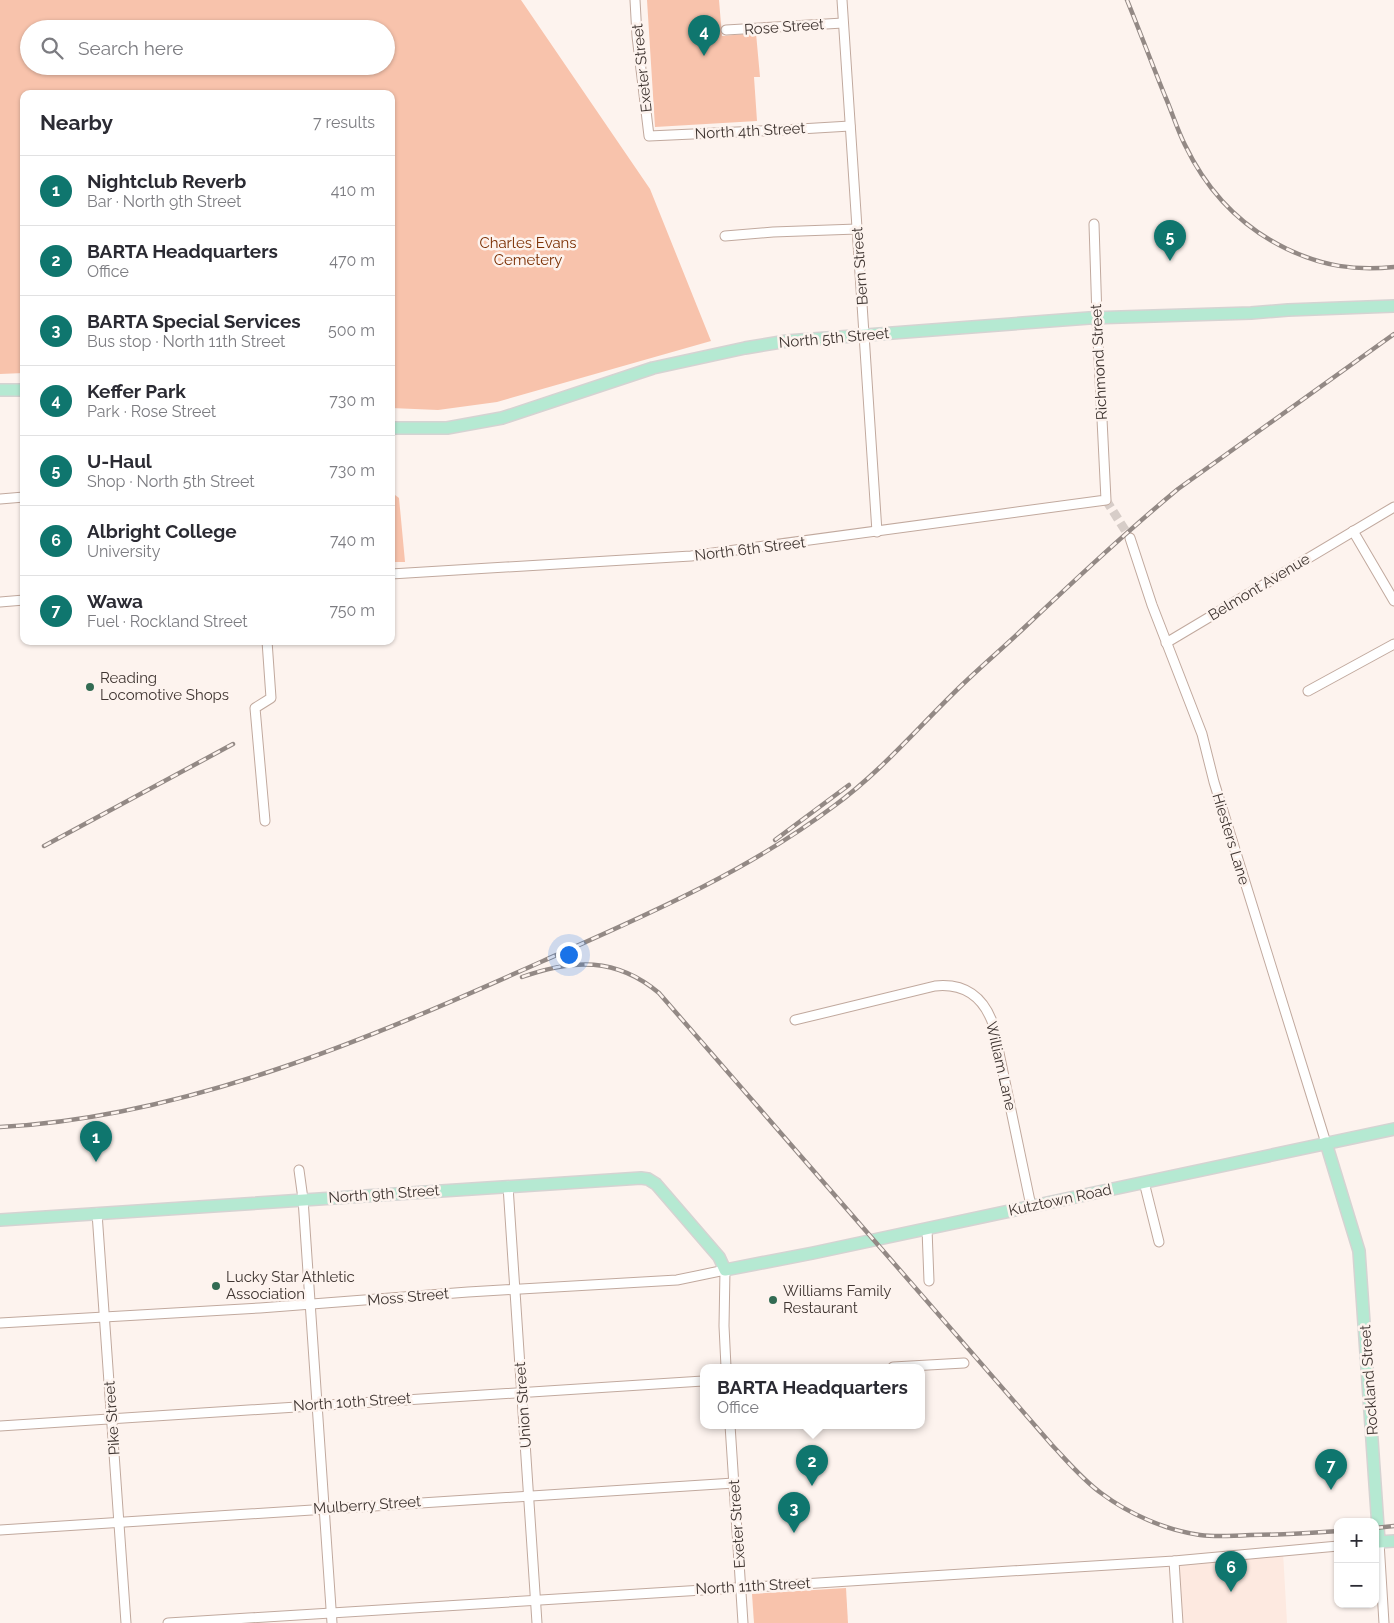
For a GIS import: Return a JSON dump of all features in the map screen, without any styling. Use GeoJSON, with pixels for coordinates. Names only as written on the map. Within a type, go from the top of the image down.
{"type":"FeatureCollection","features":[{"type":"Feature","properties":{"kind":"main road","name":"North 5th Street"},"geometry":{"type":"LineString","coordinates":[[395,428],[431,429],[473,424],[518,413],[610,381],[693,358],[786,341],[1097,318],[1394,306]]}},
{"type":"Feature","properties":{"kind":"main road"},"geometry":{"type":"LineString","coordinates":[[0,390],[20,390]]}},
{"type":"Feature","properties":{"kind":"main road","name":"Kutztown Road"},"geometry":{"type":"LineString","coordinates":[[725,1270],[927,1229],[1394,1129]]}},
{"type":"Feature","properties":{"kind":"main road","name":"Rockland Street"},"geometry":{"type":"LineString","coordinates":[[1326,1143],[1360,1251],[1376,1518]]}},
{"type":"Feature","properties":{"kind":"main road","name":"North 9th Street"},"geometry":{"type":"LineString","coordinates":[[0,1220],[634,1178],[651,1180],[656,1184],[719,1257],[725,1270]]}},
{"type":"Feature","properties":{"kind":"main road"},"geometry":{"type":"LineString","coordinates":[[1379,1542],[1394,1541]]}},
{"type":"Feature","properties":{"kind":"street","name":"Exeter Street"},"geometry":{"type":"LineString","coordinates":[[635,0],[637,36],[649,136]]}},
{"type":"Feature","properties":{"kind":"street","name":"Bern Street"},"geometry":{"type":"LineString","coordinates":[[842,0],[877,532]]}},
{"type":"Feature","properties":{"kind":"street","name":"Rose Street"},"geometry":{"type":"LineString","coordinates":[[726,30],[843,23]]}},
{"type":"Feature","properties":{"kind":"street","name":"North 4th Street"},"geometry":{"type":"LineString","coordinates":[[649,136],[850,126]]}},
{"type":"Feature","properties":{"kind":"street","name":"Richmond Street"},"geometry":{"type":"LineString","coordinates":[[1094,224],[1106,500]]}},
{"type":"Feature","properties":{"kind":"street"},"geometry":{"type":"LineString","coordinates":[[724,236],[857,229]]}},
{"type":"Feature","properties":{"kind":"street"},"geometry":{"type":"LineString","coordinates":[[0,499],[20,497]]}},
{"type":"Feature","properties":{"kind":"street","name":"North 6th Street"},"geometry":{"type":"LineString","coordinates":[[395,574],[687,557],[1106,500]]}},
{"type":"Feature","properties":{"kind":"street","name":"Belmont Avenue"},"geometry":{"type":"LineString","coordinates":[[1166,643],[1394,507]]}},
{"type":"Feature","properties":{"kind":"street"},"geometry":{"type":"LineString","coordinates":[[1353,530],[1394,601]]}},
{"type":"Feature","properties":{"kind":"street","name":"Hiesters Lane"},"geometry":{"type":"LineString","coordinates":[[1130,538],[1152,605],[1202,734],[1214,782],[1326,1143]]}},
{"type":"Feature","properties":{"kind":"street"},"geometry":{"type":"LineString","coordinates":[[0,602],[20,600]]}},
{"type":"Feature","properties":{"kind":"street"},"geometry":{"type":"LineString","coordinates":[[1308,692],[1394,644]]}},
{"type":"Feature","properties":{"kind":"street"},"geometry":{"type":"LineString","coordinates":[[265,822],[255,708],[271,698],[267,645]]}},
{"type":"Feature","properties":{"kind":"street","name":"William Lane"},"geometry":{"type":"LineString","coordinates":[[795,1020],[935,986],[951,986],[975,995],[989,1014],[993,1024],[1031,1206]]}},
{"type":"Feature","properties":{"kind":"street"},"geometry":{"type":"LineString","coordinates":[[299,1170],[303,1199],[332,1623]]}},
{"type":"Feature","properties":{"kind":"street"},"geometry":{"type":"LineString","coordinates":[[1144,1182],[1158,1242]]}},
{"type":"Feature","properties":{"kind":"street","name":"Union Street"},"geometry":{"type":"LineString","coordinates":[[508,1186],[537,1623]]}},
{"type":"Feature","properties":{"kind":"street","name":"Pike Street"},"geometry":{"type":"LineString","coordinates":[[97,1213],[126,1623]]}},
{"type":"Feature","properties":{"kind":"street"},"geometry":{"type":"LineString","coordinates":[[927,1229],[929,1281]]}},
{"type":"Feature","properties":{"kind":"street"},"geometry":{"type":"LineString","coordinates":[[725,1270],[724,1326],[726,1364]]}},
{"type":"Feature","properties":{"kind":"street","name":"Moss Street"},"geometry":{"type":"LineString","coordinates":[[0,1323],[310,1305],[515,1289],[677,1280],[725,1270]]}},
{"type":"Feature","properties":{"kind":"street"},"geometry":{"type":"LineString","coordinates":[[925,1365],[964,1362]]}},
{"type":"Feature","properties":{"kind":"street","name":"North 10th Street"},"geometry":{"type":"LineString","coordinates":[[0,1426],[317,1404],[700,1381]]}},
{"type":"Feature","properties":{"kind":"street","name":"Exeter Street"},"geometry":{"type":"LineString","coordinates":[[730,1429],[744,1623]]}},
{"type":"Feature","properties":{"kind":"street","name":"Mulberry Street"},"geometry":{"type":"LineString","coordinates":[[0,1530],[734,1483]]}},
{"type":"Feature","properties":{"kind":"street","name":"North 11th Street"},"geometry":{"type":"LineString","coordinates":[[168,1623],[1174,1560],[1334,1546]]}},
{"type":"Feature","properties":{"kind":"street"},"geometry":{"type":"LineString","coordinates":[[1174,1560],[1178,1623]]}},
{"type":"Feature","properties":{"kind":"street","name":"Rockland Street"},"geometry":{"type":"LineString","coordinates":[[1379,1563],[1384,1623]]}},
{"type":"Feature","properties":{"kind":"shaded area"},"geometry":{"type":"Polygon","coordinates":[[[1283,1552],[1287,1623],[1178,1623],[1174,1561],[1283,1552]]]}},
{"type":"Feature","properties":{"kind":"green space","name":"Charles Evans Cemetery"},"geometry":{"type":"Polygon","coordinates":[[[0,0],[521,0],[650,189],[711,341],[497,402],[438,410],[395,408],[395,90],[20,90],[20,373],[0,374],[0,0]]]}},
{"type":"Feature","properties":{"kind":"green space"},"geometry":{"type":"Polygon","coordinates":[[[647,0],[719,0],[722,36],[756,33],[760,77],[754,77],[757,121],[655,127],[647,0]]]}},
{"type":"Feature","properties":{"kind":"green space"},"geometry":{"type":"Polygon","coordinates":[[[395,495],[399,498],[405,562],[395,562],[395,495]]]}},
{"type":"Feature","properties":{"kind":"green space"},"geometry":{"type":"Polygon","coordinates":[[[846,1588],[848,1623],[754,1623],[752,1594],[846,1588]]]}},
{"type":"Feature","properties":{"kind":"tunnel"},"geometry":{"type":"LineString","coordinates":[[1106,500],[1130,538]]}},
{"type":"Feature","properties":{"kind":"railway"},"geometry":{"type":"LineString","coordinates":[[1127,0],[1185,145],[1204,178],[1227,206],[1240,219],[1270,240],[1313,260],[1352,268],[1394,267]]}},
{"type":"Feature","properties":{"kind":"railway"},"geometry":{"type":"LineString","coordinates":[[0,1127],[70,1120],[140,1108],[210,1090],[278,1069],[413,1018],[479,990],[656,910],[729,873],[800,830],[869,778],[972,676],[1100,557],[1178,489],[1394,334]]}},
{"type":"Feature","properties":{"kind":"railway"},"geometry":{"type":"LineString","coordinates":[[44,846],[233,744]]}},
{"type":"Feature","properties":{"kind":"railway"},"geometry":{"type":"LineString","coordinates":[[775,840],[849,785]]}},
{"type":"Feature","properties":{"kind":"railway"},"geometry":{"type":"LineString","coordinates":[[522,977],[559,967],[594,965],[610,967],[627,973],[643,981],[659,993],[1052,1445],[1088,1482],[1112,1501],[1148,1520],[1187,1533],[1200,1535],[1231,1536],[1334,1531]]}},
{"type":"Feature","properties":{"kind":"railway"},"geometry":{"type":"LineString","coordinates":[[1379,1528],[1394,1526]]}},
{"type":"Feature","properties":{"kind":"place","name":"Keffer Park"},"geometry":{"type":"Point","coordinates":[704,56]}},
{"type":"Feature","properties":{"kind":"place","name":"U-Haul"},"geometry":{"type":"Point","coordinates":[1170,261]}},
{"type":"Feature","properties":{"kind":"place","name":"Reading Locomotive Shops"},"geometry":{"type":"Point","coordinates":[90,687]}},
{"type":"Feature","properties":{"kind":"place","name":"Nightclub Reverb"},"geometry":{"type":"Point","coordinates":[96,1162]}},
{"type":"Feature","properties":{"kind":"place","name":"Lucky Star Athletic Association"},"geometry":{"type":"Point","coordinates":[216,1286]}},
{"type":"Feature","properties":{"kind":"place","name":"Williams Family Restaurant"},"geometry":{"type":"Point","coordinates":[773,1300]}},
{"type":"Feature","properties":{"kind":"place","name":"BARTA Headquarters"},"geometry":{"type":"Point","coordinates":[812,1486]}},
{"type":"Feature","properties":{"kind":"place","name":"Wawa"},"geometry":{"type":"Point","coordinates":[1331,1490]}},
{"type":"Feature","properties":{"kind":"place","name":"BARTA Special Services"},"geometry":{"type":"Point","coordinates":[794,1533]}},
{"type":"Feature","properties":{"kind":"place","name":"Albright College"},"geometry":{"type":"Point","coordinates":[1231,1592]}}]}
